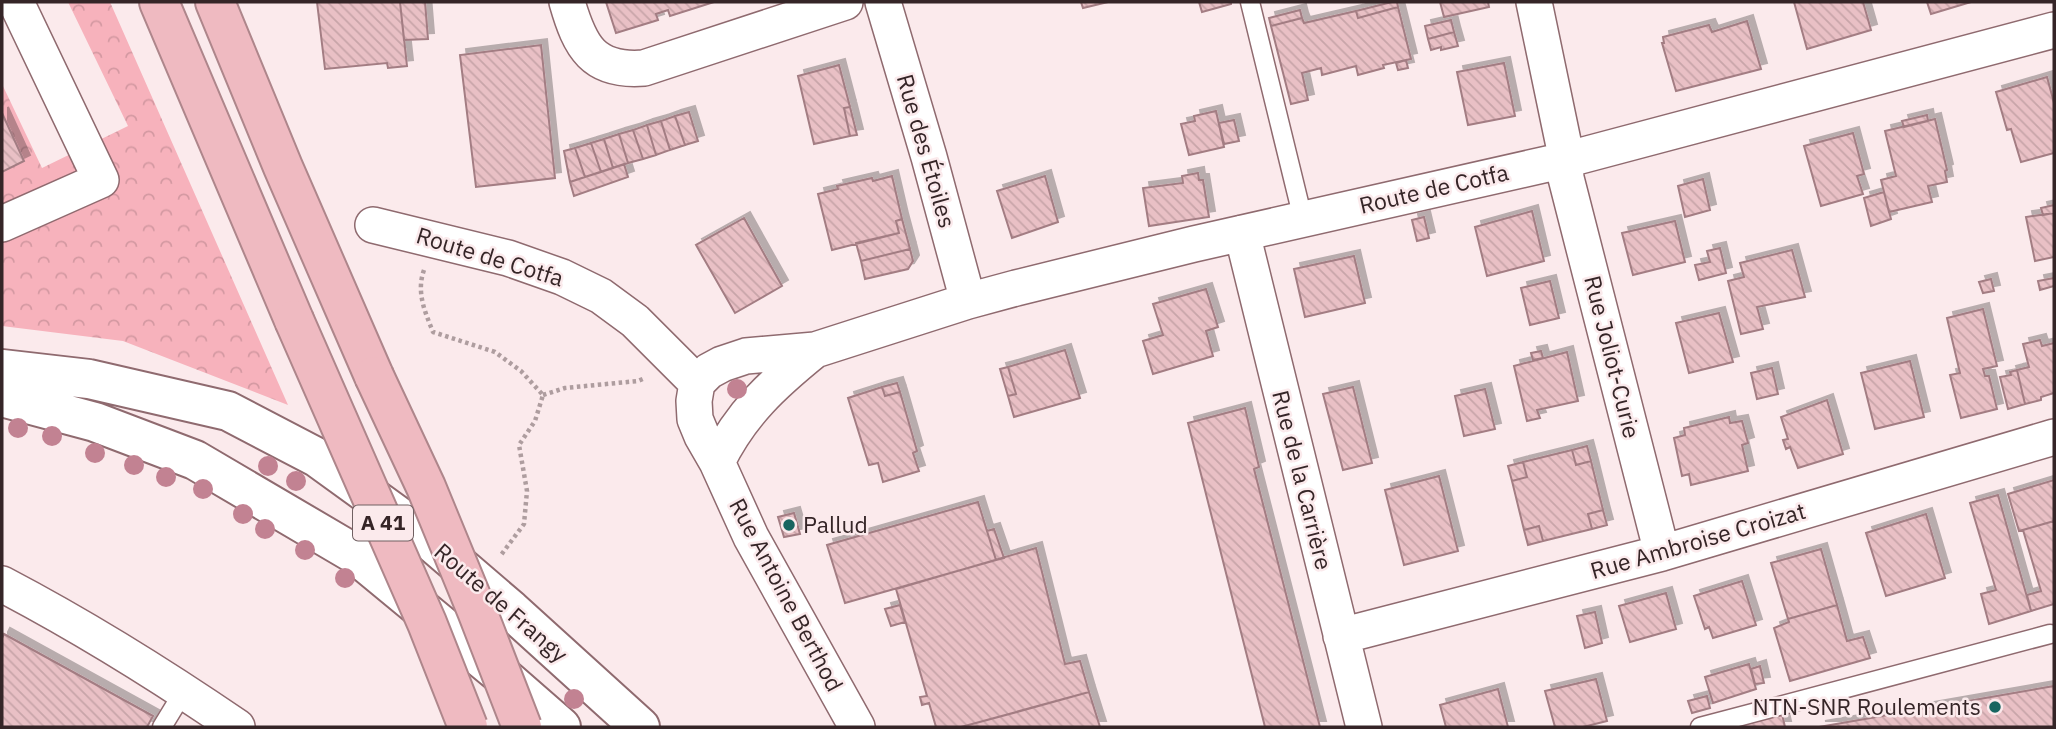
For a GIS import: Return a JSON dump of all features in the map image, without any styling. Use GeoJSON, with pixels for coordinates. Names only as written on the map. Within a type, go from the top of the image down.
{"type":"FeatureCollection","features":[{"type":"Feature","properties":{"kind":"highway","name":"A 41"},"geometry":{"type":"LineString","coordinates":[[159,2],[427,623],[468,727]]}},
{"type":"Feature","properties":{"kind":"highway","name":"A 41"},"geometry":{"type":"LineString","coordinates":[[215,2],[283,167],[431,499],[522,727]]}},
{"type":"Feature","properties":{"kind":"main road","name":"Route de Frangy"},"geometry":{"type":"LineString","coordinates":[[2,369],[89,379],[228,411],[318,458],[419,532],[640,727]]}},
{"type":"Feature","properties":{"kind":"main road"},"geometry":{"type":"LineString","coordinates":[[2,397],[95,422],[195,460],[355,554],[561,727]]}},
{"type":"Feature","properties":{"kind":"street"},"geometry":{"type":"LineString","coordinates":[[2,224],[101,180],[16,2]]}},
{"type":"Feature","properties":{"kind":"street"},"geometry":{"type":"LineString","coordinates":[[568,2],[574,26],[587,49],[604,64],[624,69],[644,68],[845,2]]}},
{"type":"Feature","properties":{"kind":"street","name":"Rue des Étoiles"},"geometry":{"type":"LineString","coordinates":[[884,2],[968,301]]}},
{"type":"Feature","properties":{"kind":"street","name":"Rue Joliot-Curie"},"geometry":{"type":"LineString","coordinates":[[1535,2],[1569,190],[1662,553]]}},
{"type":"Feature","properties":{"kind":"street","name":"Route de Cotfa"},"geometry":{"type":"LineString","coordinates":[[373,225],[508,258],[562,277],[601,296],[635,321],[687,374],[709,372],[722,364],[747,356],[815,350],[968,301],[1242,233],[1565,160],[2054,30]]}},
{"type":"Feature","properties":{"kind":"street","name":"Rue de la Carrière"},"geometry":{"type":"LineString","coordinates":[[1242,233],[1364,727]]}},
{"type":"Feature","properties":{"kind":"street","name":"Route de Cotfa"},"geometry":{"type":"LineString","coordinates":[[717,462],[728,439],[761,397],[815,350]]}},
{"type":"Feature","properties":{"kind":"street"},"geometry":{"type":"LineString","coordinates":[[687,374],[694,401],[695,419],[717,462]]}},
{"type":"Feature","properties":{"kind":"street","name":"Rue Ambroise Croizat"},"geometry":{"type":"LineString","coordinates":[[1340,636],[1662,553],[2054,437]]}},
{"type":"Feature","properties":{"kind":"street","name":"Rue Antoine Berthod"},"geometry":{"type":"LineString","coordinates":[[717,462],[751,537],[857,727]]}},
{"type":"Feature","properties":{"kind":"street"},"geometry":{"type":"LineString","coordinates":[[2,584],[106,641],[237,727]]}},
{"type":"Feature","properties":{"kind":"lane"},"geometry":{"type":"LineString","coordinates":[[1250,2],[1303,219]]}},
{"type":"Feature","properties":{"kind":"lane"},"geometry":{"type":"LineString","coordinates":[[1700,727],[2050,634]]}},
{"type":"Feature","properties":{"kind":"lane"},"geometry":{"type":"LineString","coordinates":[[162,727],[184,691]]}},
{"type":"Feature","properties":{"kind":"path"},"geometry":{"type":"LineString","coordinates":[[434,239],[421,277],[421,303],[433,332],[495,352],[521,371],[543,395]]}},
{"type":"Feature","properties":{"kind":"path"},"geometry":{"type":"LineString","coordinates":[[543,395],[565,388],[638,382],[687,374]]}},
{"type":"Feature","properties":{"kind":"path"},"geometry":{"type":"LineString","coordinates":[[477,581],[499,558],[524,524],[527,491],[519,445],[535,421],[543,395]]}},
{"type":"Feature","properties":{"kind":"green space"},"geometry":{"type":"Polygon","coordinates":[[[68,2],[110,2],[288,405],[123,341],[2,326],[2,84],[42,168],[128,126],[68,2]]]}},
{"type":"Feature","properties":{"kind":"building"},"geometry":{"type":"Polygon","coordinates":[[[317,2],[400,2],[407,66],[388,68],[387,63],[325,69],[317,2]]]}},
{"type":"Feature","properties":{"kind":"building"},"geometry":{"type":"Polygon","coordinates":[[[400,2],[425,2],[428,39],[404,40],[400,2]]]}},
{"type":"Feature","properties":{"kind":"building"},"geometry":{"type":"Polygon","coordinates":[[[606,2],[714,2],[670,16],[668,10],[656,14],[658,20],[616,33],[606,2]]]}},
{"type":"Feature","properties":{"kind":"building"},"geometry":{"type":"Polygon","coordinates":[[[1081,2],[1108,2],[1083,8],[1081,2]]]}},
{"type":"Feature","properties":{"kind":"building"},"geometry":{"type":"Polygon","coordinates":[[[1199,2],[1231,2],[1231,4],[1202,12],[1199,2]]]}},
{"type":"Feature","properties":{"kind":"building"},"geometry":{"type":"Polygon","coordinates":[[[1397,2],[1398,7],[1358,18],[1356,11],[1397,2]]]}},
{"type":"Feature","properties":{"kind":"building"},"geometry":{"type":"Polygon","coordinates":[[[1440,2],[1488,2],[1489,7],[1444,17],[1440,2]]]}},
{"type":"Feature","properties":{"kind":"building"},"geometry":{"type":"Polygon","coordinates":[[[1794,2],[1863,2],[1871,30],[1807,49],[1794,2]]]}},
{"type":"Feature","properties":{"kind":"building"},"geometry":{"type":"Polygon","coordinates":[[[1927,2],[1971,2],[1931,14],[1927,2]]]}},
{"type":"Feature","properties":{"kind":"building"},"geometry":{"type":"Polygon","coordinates":[[[1398,7],[1411,59],[1383,65],[1384,68],[1358,75],[1356,66],[1322,75],[1321,68],[1302,73],[1308,100],[1291,104],[1271,26],[1302,18],[1304,23],[1356,11],[1358,18],[1398,7]]]}},
{"type":"Feature","properties":{"kind":"building"},"geometry":{"type":"Polygon","coordinates":[[[1300,10],[1302,18],[1271,26],[1269,18],[1300,10]]]}},
{"type":"Feature","properties":{"kind":"building"},"geometry":{"type":"Polygon","coordinates":[[[1451,20],[1454,32],[1428,39],[1425,26],[1451,20]]]}},
{"type":"Feature","properties":{"kind":"building"},"geometry":{"type":"Polygon","coordinates":[[[1747,21],[1761,69],[1676,91],[1662,43],[1663,37],[1709,25],[1712,32],[1747,21]]]}},
{"type":"Feature","properties":{"kind":"building"},"geometry":{"type":"Polygon","coordinates":[[[1454,32],[1458,46],[1431,50],[1428,39],[1454,32]]]}},
{"type":"Feature","properties":{"kind":"building"},"geometry":{"type":"Polygon","coordinates":[[[541,45],[555,178],[476,187],[460,55],[541,45]]]}},
{"type":"Feature","properties":{"kind":"building"},"geometry":{"type":"Polygon","coordinates":[[[1406,60],[1408,68],[1398,70],[1396,63],[1406,60]]]}},
{"type":"Feature","properties":{"kind":"building"},"geometry":{"type":"Polygon","coordinates":[[[1504,63],[1515,116],[1468,125],[1457,72],[1504,63]]]}},
{"type":"Feature","properties":{"kind":"building"},"geometry":{"type":"Polygon","coordinates":[[[839,65],[850,107],[844,108],[850,136],[814,144],[798,76],[839,65]]]}},
{"type":"Feature","properties":{"kind":"building"},"geometry":{"type":"Polygon","coordinates":[[[2047,77],[2054,103],[2054,153],[2021,162],[2011,129],[2007,130],[1996,92],[2047,77]]]}},
{"type":"Feature","properties":{"kind":"building"},"geometry":{"type":"Polygon","coordinates":[[[850,107],[857,135],[850,136],[844,108],[850,107]]]}},
{"type":"Feature","properties":{"kind":"building"},"geometry":{"type":"Polygon","coordinates":[[[1216,111],[1224,147],[1189,155],[1181,124],[1195,121],[1194,116],[1216,111]]]}},
{"type":"Feature","properties":{"kind":"building"},"geometry":{"type":"Polygon","coordinates":[[[689,112],[698,141],[685,145],[675,116],[689,112]]]}},
{"type":"Feature","properties":{"kind":"building"},"geometry":{"type":"Polygon","coordinates":[[[2,113],[24,161],[2,172],[2,113]]]}},
{"type":"Feature","properties":{"kind":"building"},"geometry":{"type":"Polygon","coordinates":[[[1927,115],[1928,121],[1904,127],[1902,121],[1927,115]]]}},
{"type":"Feature","properties":{"kind":"building"},"geometry":{"type":"Polygon","coordinates":[[[675,116],[685,145],[670,150],[661,121],[675,116]]]}},
{"type":"Feature","properties":{"kind":"building"},"geometry":{"type":"Polygon","coordinates":[[[1935,119],[1947,170],[1947,182],[1928,186],[1932,202],[1889,212],[1881,180],[1896,176],[1885,131],[1935,119]]]}},
{"type":"Feature","properties":{"kind":"building"},"geometry":{"type":"Polygon","coordinates":[[[1234,120],[1239,141],[1224,144],[1219,123],[1234,120]]]}},
{"type":"Feature","properties":{"kind":"building"},"geometry":{"type":"Polygon","coordinates":[[[661,121],[670,150],[656,155],[647,125],[661,121]]]}},
{"type":"Feature","properties":{"kind":"building"},"geometry":{"type":"Polygon","coordinates":[[[647,125],[656,155],[643,159],[633,130],[647,125]]]}},
{"type":"Feature","properties":{"kind":"building"},"geometry":{"type":"Polygon","coordinates":[[[633,130],[643,159],[628,163],[619,134],[633,130]]]}},
{"type":"Feature","properties":{"kind":"building"},"geometry":{"type":"Polygon","coordinates":[[[1853,133],[1864,174],[1857,176],[1863,194],[1821,206],[1804,146],[1853,133]]]}},
{"type":"Feature","properties":{"kind":"building"},"geometry":{"type":"Polygon","coordinates":[[[619,134],[628,163],[613,168],[604,139],[619,134]]]}},
{"type":"Feature","properties":{"kind":"building"},"geometry":{"type":"Polygon","coordinates":[[[604,139],[613,168],[601,172],[591,143],[604,139]]]}},
{"type":"Feature","properties":{"kind":"building"},"geometry":{"type":"Polygon","coordinates":[[[591,143],[601,172],[585,177],[575,148],[591,143]]]}},
{"type":"Feature","properties":{"kind":"building"},"geometry":{"type":"Polygon","coordinates":[[[575,148],[585,177],[570,182],[564,151],[575,148]]]}},
{"type":"Feature","properties":{"kind":"building"},"geometry":{"type":"Polygon","coordinates":[[[624,164],[628,177],[574,196],[570,182],[624,164]]]}},
{"type":"Feature","properties":{"kind":"building"},"geometry":{"type":"Polygon","coordinates":[[[1198,173],[1199,180],[1203,180],[1209,217],[1149,226],[1143,188],[1183,183],[1182,176],[1198,173]]]}},
{"type":"Feature","properties":{"kind":"building"},"geometry":{"type":"Polygon","coordinates":[[[892,176],[902,219],[896,221],[899,233],[832,250],[818,194],[838,189],[837,186],[892,176]]]}},
{"type":"Feature","properties":{"kind":"building"},"geometry":{"type":"Polygon","coordinates":[[[1045,176],[1058,222],[1012,238],[997,191],[1045,176]]]}},
{"type":"Feature","properties":{"kind":"building"},"geometry":{"type":"Polygon","coordinates":[[[1703,179],[1710,210],[1685,217],[1678,186],[1703,179]]]}},
{"type":"Feature","properties":{"kind":"building"},"geometry":{"type":"Polygon","coordinates":[[[1884,192],[1891,219],[1871,226],[1864,198],[1884,192]]]}},
{"type":"Feature","properties":{"kind":"building"},"geometry":{"type":"Polygon","coordinates":[[[2054,205],[2054,213],[2043,215],[2041,208],[2054,205]]]}},
{"type":"Feature","properties":{"kind":"building"},"geometry":{"type":"Polygon","coordinates":[[[1532,211],[1544,261],[1487,276],[1475,227],[1532,211]]]}},
{"type":"Feature","properties":{"kind":"building"},"geometry":{"type":"Polygon","coordinates":[[[2054,213],[2054,257],[2035,261],[2026,217],[2054,213]]]}},
{"type":"Feature","properties":{"kind":"building"},"geometry":{"type":"Polygon","coordinates":[[[1424,217],[1429,238],[1417,241],[1412,220],[1424,217]]]}},
{"type":"Feature","properties":{"kind":"building"},"geometry":{"type":"Polygon","coordinates":[[[744,218],[782,286],[735,313],[696,245],[744,218]]]}},
{"type":"Feature","properties":{"kind":"building"},"geometry":{"type":"Polygon","coordinates":[[[902,219],[910,249],[861,261],[856,243],[899,233],[896,221],[902,219]]]}},
{"type":"Feature","properties":{"kind":"building"},"geometry":{"type":"Polygon","coordinates":[[[1675,221],[1685,262],[1633,275],[1622,233],[1675,221]]]}},
{"type":"Feature","properties":{"kind":"building"},"geometry":{"type":"Polygon","coordinates":[[[1720,248],[1726,273],[1699,280],[1695,265],[1710,262],[1707,251],[1720,248]]]}},
{"type":"Feature","properties":{"kind":"building"},"geometry":{"type":"Polygon","coordinates":[[[910,249],[913,261],[908,269],[865,279],[861,261],[910,249]]]}},
{"type":"Feature","properties":{"kind":"building"},"geometry":{"type":"Polygon","coordinates":[[[1792,250],[1805,297],[1757,307],[1763,329],[1741,334],[1728,281],[1744,277],[1740,263],[1792,250]]]}},
{"type":"Feature","properties":{"kind":"building"},"geometry":{"type":"Polygon","coordinates":[[[1354,256],[1365,303],[1305,317],[1294,269],[1354,256]]]}},
{"type":"Feature","properties":{"kind":"building"},"geometry":{"type":"Polygon","coordinates":[[[2054,278],[2054,286],[2040,290],[2038,281],[2054,278]]]}},
{"type":"Feature","properties":{"kind":"building"},"geometry":{"type":"Polygon","coordinates":[[[1991,279],[1994,291],[1983,293],[1979,282],[1991,279]]]}},
{"type":"Feature","properties":{"kind":"building"},"geometry":{"type":"Polygon","coordinates":[[[1550,281],[1559,318],[1530,325],[1521,288],[1550,281]]]}},
{"type":"Feature","properties":{"kind":"building"},"geometry":{"type":"Polygon","coordinates":[[[1206,289],[1218,327],[1206,331],[1213,356],[1153,374],[1143,341],[1163,335],[1153,304],[1206,289]]]}},
{"type":"Feature","properties":{"kind":"building"},"geometry":{"type":"Polygon","coordinates":[[[1983,309],[1997,366],[1983,369],[1985,376],[1989,376],[1997,409],[1961,418],[1950,375],[1960,373],[1947,318],[1983,309]]]}},
{"type":"Feature","properties":{"kind":"building"},"geometry":{"type":"Polygon","coordinates":[[[1719,313],[1733,362],[1689,373],[1676,323],[1719,313]]]}},
{"type":"Feature","properties":{"kind":"building"},"geometry":{"type":"Polygon","coordinates":[[[2040,340],[2042,346],[2054,343],[2054,393],[2025,404],[2017,370],[2029,367],[2023,344],[2040,340]]]}},
{"type":"Feature","properties":{"kind":"building"},"geometry":{"type":"Polygon","coordinates":[[[1065,350],[1080,398],[1014,417],[1008,396],[1016,394],[1008,367],[1065,350]]]}},
{"type":"Feature","properties":{"kind":"building"},"geometry":{"type":"Polygon","coordinates":[[[1541,351],[1543,358],[1533,360],[1531,353],[1541,351]]]}},
{"type":"Feature","properties":{"kind":"building"},"geometry":{"type":"Polygon","coordinates":[[[1567,352],[1578,401],[1537,410],[1540,418],[1527,421],[1514,366],[1567,352]]]}},
{"type":"Feature","properties":{"kind":"building"},"geometry":{"type":"Polygon","coordinates":[[[1910,361],[1924,417],[1875,429],[1861,373],[1910,361]]]}},
{"type":"Feature","properties":{"kind":"building"},"geometry":{"type":"Polygon","coordinates":[[[1008,367],[1016,394],[1008,396],[1000,369],[1008,367]]]}},
{"type":"Feature","properties":{"kind":"building"},"geometry":{"type":"Polygon","coordinates":[[[1772,368],[1778,394],[1757,399],[1751,373],[1772,368]]]}},
{"type":"Feature","properties":{"kind":"building"},"geometry":{"type":"Polygon","coordinates":[[[2017,370],[2025,404],[2008,409],[2000,377],[2011,375],[2010,372],[2017,370]]]}},
{"type":"Feature","properties":{"kind":"building"},"geometry":{"type":"Polygon","coordinates":[[[897,383],[900,392],[885,396],[882,387],[897,383]]]}},
{"type":"Feature","properties":{"kind":"building"},"geometry":{"type":"Polygon","coordinates":[[[882,387],[885,396],[900,392],[917,451],[913,453],[919,471],[883,482],[878,463],[869,465],[848,398],[882,387]]]}},
{"type":"Feature","properties":{"kind":"building"},"geometry":{"type":"Polygon","coordinates":[[[1353,387],[1372,463],[1343,470],[1323,394],[1353,387]]]}},
{"type":"Feature","properties":{"kind":"building"},"geometry":{"type":"Polygon","coordinates":[[[1485,389],[1495,429],[1464,436],[1455,396],[1485,389]]]}},
{"type":"Feature","properties":{"kind":"building"},"geometry":{"type":"Polygon","coordinates":[[[1827,400],[1843,454],[1798,468],[1790,447],[1786,449],[1783,440],[1788,439],[1781,417],[1827,400]]]}},
{"type":"Feature","properties":{"kind":"building"},"geometry":{"type":"Polygon","coordinates":[[[1245,408],[1259,467],[1254,469],[1320,727],[1265,727],[1188,423],[1245,408]]]}},
{"type":"Feature","properties":{"kind":"building"},"geometry":{"type":"Polygon","coordinates":[[[1729,417],[1730,423],[1742,421],[1748,443],[1742,445],[1748,471],[1691,485],[1689,474],[1682,476],[1674,438],[1685,435],[1684,428],[1729,417]]]}},
{"type":"Feature","properties":{"kind":"building"},"geometry":{"type":"Polygon","coordinates":[[[1587,446],[1591,461],[1576,465],[1572,450],[1587,446]]]}},
{"type":"Feature","properties":{"kind":"building"},"geometry":{"type":"Polygon","coordinates":[[[1572,450],[1576,465],[1591,461],[1603,510],[1588,514],[1592,529],[1543,541],[1539,526],[1524,530],[1512,481],[1527,477],[1523,462],[1572,450]]]}},
{"type":"Feature","properties":{"kind":"building"},"geometry":{"type":"Polygon","coordinates":[[[1523,462],[1527,477],[1512,481],[1508,466],[1523,462]]]}},
{"type":"Feature","properties":{"kind":"building"},"geometry":{"type":"Polygon","coordinates":[[[1439,476],[1458,551],[1404,565],[1385,490],[1439,476]]]}},
{"type":"Feature","properties":{"kind":"building"},"geometry":{"type":"Polygon","coordinates":[[[2054,480],[2054,521],[2019,531],[2008,494],[2054,480]]]}},
{"type":"Feature","properties":{"kind":"building"},"geometry":{"type":"Polygon","coordinates":[[[1998,495],[2031,611],[1989,624],[1981,594],[1996,590],[1970,503],[1998,495]]]}},
{"type":"Feature","properties":{"kind":"building"},"geometry":{"type":"Polygon","coordinates":[[[978,502],[996,560],[845,603],[827,545],[978,502]]]}},
{"type":"Feature","properties":{"kind":"building"},"geometry":{"type":"Polygon","coordinates":[[[1603,510],[1607,525],[1592,529],[1588,514],[1603,510]]]}},
{"type":"Feature","properties":{"kind":"building","name":"Pallud"},"geometry":{"type":"Polygon","coordinates":[[[794,513],[800,534],[784,537],[778,517],[794,513]]]}},
{"type":"Feature","properties":{"kind":"building"},"geometry":{"type":"Polygon","coordinates":[[[1926,514],[1945,578],[1886,596],[1866,533],[1926,514]]]}},
{"type":"Feature","properties":{"kind":"building"},"geometry":{"type":"Polygon","coordinates":[[[2054,521],[2054,604],[2031,611],[2027,595],[2041,591],[2023,530],[2054,521]]]}},
{"type":"Feature","properties":{"kind":"building"},"geometry":{"type":"Polygon","coordinates":[[[1539,526],[1543,541],[1528,545],[1524,530],[1539,526]]]}},
{"type":"Feature","properties":{"kind":"building"},"geometry":{"type":"Polygon","coordinates":[[[994,529],[1004,558],[996,560],[987,531],[994,529]]]}},
{"type":"Feature","properties":{"kind":"building"},"geometry":{"type":"Polygon","coordinates":[[[1036,548],[1065,664],[1080,661],[1089,692],[961,727],[936,727],[929,703],[922,705],[920,697],[927,696],[896,589],[1036,548]]]}},
{"type":"Feature","properties":{"kind":"building"},"geometry":{"type":"Polygon","coordinates":[[[1821,549],[1837,605],[1788,619],[1771,563],[1821,549]]]}},
{"type":"Feature","properties":{"kind":"building"},"geometry":{"type":"Polygon","coordinates":[[[1742,581],[1756,625],[1713,638],[1709,627],[1705,629],[1694,596],[1742,581]]]}},
{"type":"Feature","properties":{"kind":"building"},"geometry":{"type":"Polygon","coordinates":[[[1666,593],[1676,629],[1630,642],[1619,606],[1666,593]]]}},
{"type":"Feature","properties":{"kind":"building"},"geometry":{"type":"Polygon","coordinates":[[[900,605],[905,622],[891,626],[885,609],[900,605]]]}},
{"type":"Feature","properties":{"kind":"building"},"geometry":{"type":"Polygon","coordinates":[[[1837,605],[1847,641],[1863,637],[1870,658],[1790,681],[1774,628],[1789,622],[1788,619],[1837,605]]]}},
{"type":"Feature","properties":{"kind":"building"},"geometry":{"type":"Polygon","coordinates":[[[1595,612],[1602,643],[1585,648],[1577,616],[1595,612]]]}},
{"type":"Feature","properties":{"kind":"building"},"geometry":{"type":"Polygon","coordinates":[[[4,634],[153,716],[147,727],[2,727],[4,634]]]}},
{"type":"Feature","properties":{"kind":"building"},"geometry":{"type":"Polygon","coordinates":[[[1749,664],[1756,689],[1713,703],[1705,677],[1749,664]]]}},
{"type":"Feature","properties":{"kind":"building"},"geometry":{"type":"Polygon","coordinates":[[[1760,666],[1764,683],[1755,684],[1751,669],[1760,666]]]}},
{"type":"Feature","properties":{"kind":"building"},"geometry":{"type":"Polygon","coordinates":[[[1596,679],[1607,721],[1583,727],[1555,727],[1545,691],[1596,679]]]}},
{"type":"Feature","properties":{"kind":"building","name":"NTN-SNR Roulements"},"geometry":{"type":"Polygon","coordinates":[[[2054,686],[2054,727],[1819,727],[2054,686]]]}},
{"type":"Feature","properties":{"kind":"building"},"geometry":{"type":"Polygon","coordinates":[[[1498,689],[1508,727],[1446,727],[1440,705],[1498,689]]]}},
{"type":"Feature","properties":{"kind":"building"},"geometry":{"type":"Polygon","coordinates":[[[1089,692],[1100,727],[961,727],[1017,712],[1089,692]]]}},
{"type":"Feature","properties":{"kind":"building"},"geometry":{"type":"Polygon","coordinates":[[[1707,696],[1710,708],[1692,713],[1688,701],[1707,696]]]}},
{"type":"Feature","properties":{"kind":"building"},"geometry":{"type":"Polygon","coordinates":[[[1782,714],[1785,727],[1742,727],[1742,721],[1782,714]]]}},
{"type":"Feature","properties":{"kind":"place","name":"Pallud"},"geometry":{"type":"Point","coordinates":[789,525]}},
{"type":"Feature","properties":{"kind":"place","name":"NTN-SNR Roulements"},"geometry":{"type":"Point","coordinates":[1995,707]}}]}
